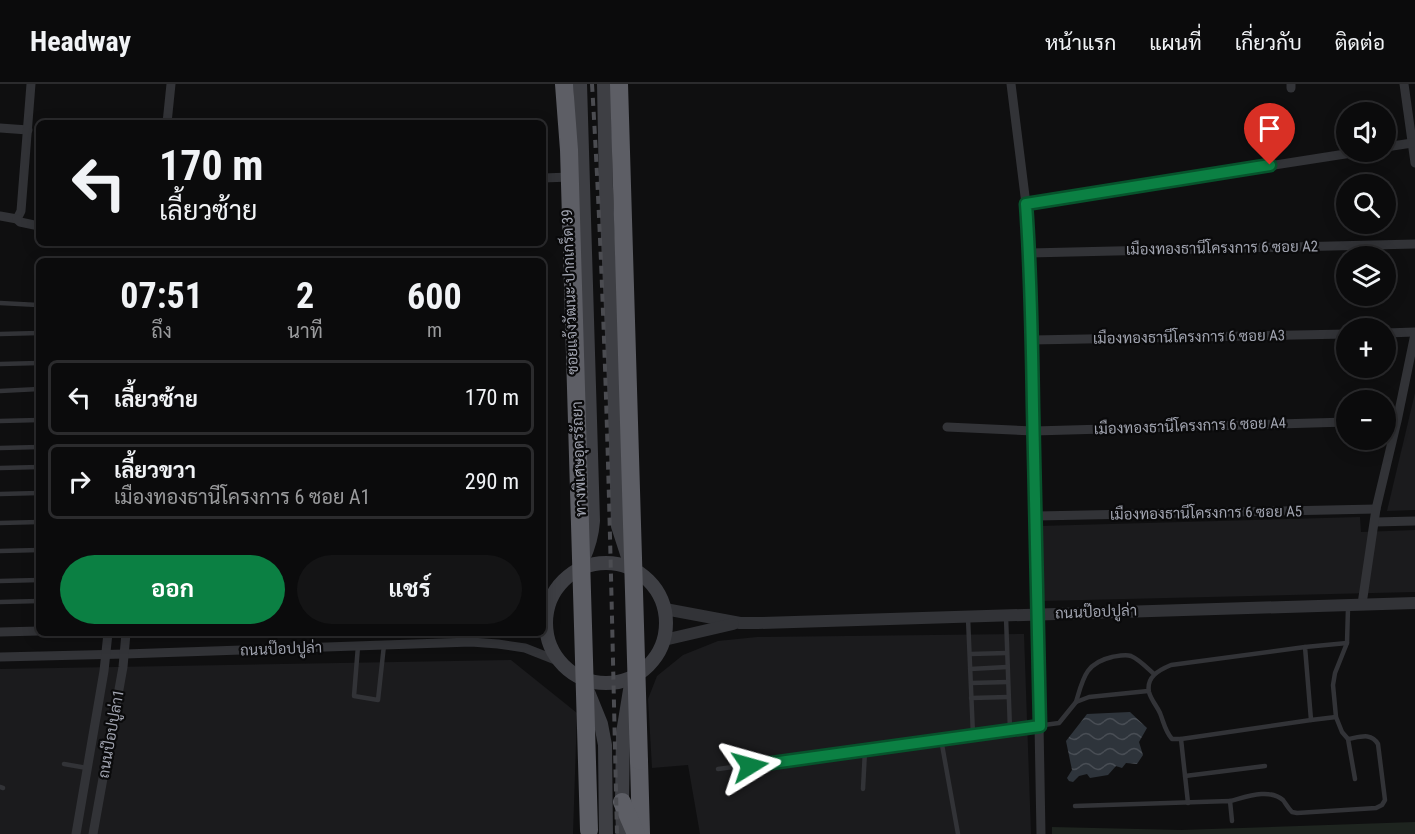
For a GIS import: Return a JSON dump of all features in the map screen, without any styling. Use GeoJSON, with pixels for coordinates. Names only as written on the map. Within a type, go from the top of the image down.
{"type":"FeatureCollection","features":[{"type":"Feature","properties":{"kind":"highway","name":"ทางพิเศษอุดรรัถยา"},"geometry":{"type":"LineString","coordinates":[[564,84],[570,177],[590,834]]}},
{"type":"Feature","properties":{"kind":"highway"},"geometry":{"type":"LineString","coordinates":[[619,84],[641,834]]}},
{"type":"Feature","properties":{"kind":"highway"},"geometry":{"type":"LineString","coordinates":[[622,802],[636,834]]}},
{"type":"Feature","properties":{"kind":"main road","name":"ซอยแจ้งวัฒนะ-ปากเกร็ด 39"},"geometry":{"type":"LineString","coordinates":[[578,569],[588,550],[593,521],[580,84]]}},
{"type":"Feature","properties":{"kind":"main road"},"geometry":{"type":"LineString","coordinates":[[558,661],[570,672],[584,680],[608,683],[632,677],[652,662],[664,640],[666,624],[665,609],[658,592],[647,578],[632,568],[618,526],[604,84]]}},
{"type":"Feature","properties":{"kind":"main road","name":"ซอยแจ้งวัฒนะ-ปากเกร็ด 39"},"geometry":{"type":"LineString","coordinates":[[546,608],[557,586],[578,569],[596,563],[614,563],[632,568]]}},
{"type":"Feature","properties":{"kind":"main road","name":"ซอยแจ้งวัฒนะ-ปากเกร็ด 39"},"geometry":{"type":"LineString","coordinates":[[546,632],[549,646],[558,661]]}},
{"type":"Feature","properties":{"kind":"main road"},"geometry":{"type":"LineString","coordinates":[[623,834],[623,733],[632,677]]}},
{"type":"Feature","properties":{"kind":"main road"},"geometry":{"type":"LineString","coordinates":[[584,680],[601,724],[606,745],[606,834]]}},
{"type":"Feature","properties":{"kind":"street"},"geometry":{"type":"LineString","coordinates":[[17,219],[21,211],[31,84]]}},
{"type":"Feature","properties":{"kind":"street"},"geometry":{"type":"LineString","coordinates":[[167,120],[171,84]]}},
{"type":"Feature","properties":{"kind":"street"},"geometry":{"type":"LineString","coordinates":[[1011,84],[1026,204],[1029,253],[1041,834]]}},
{"type":"Feature","properties":{"kind":"street"},"geometry":{"type":"LineString","coordinates":[[1404,84],[1415,163]]}},
{"type":"Feature","properties":{"kind":"street"},"geometry":{"type":"LineString","coordinates":[[0,128],[28,130]]}},
{"type":"Feature","properties":{"kind":"street"},"geometry":{"type":"LineString","coordinates":[[1396,145],[1412,143]]}},
{"type":"Feature","properties":{"kind":"street"},"geometry":{"type":"LineString","coordinates":[[1026,204],[1336,155]]}},
{"type":"Feature","properties":{"kind":"street"},"geometry":{"type":"LineString","coordinates":[[546,178],[570,177]]}},
{"type":"Feature","properties":{"kind":"street"},"geometry":{"type":"LineString","coordinates":[[0,216],[36,225]]}},
{"type":"Feature","properties":{"kind":"street","name":"เมืองทองธานีโครงการ 6 ซอย A2"},"geometry":{"type":"LineString","coordinates":[[1029,253],[1415,244]]}},
{"type":"Feature","properties":{"kind":"street","name":"เมืองทองธานีโครงการ 6 ซอย A3"},"geometry":{"type":"LineString","coordinates":[[1032,340],[1336,333]]}},
{"type":"Feature","properties":{"kind":"street"},"geometry":{"type":"LineString","coordinates":[[1362,604],[1376,509],[1415,333],[1396,333]]}},
{"type":"Feature","properties":{"kind":"street","name":"เมืองทองธานีโครงการ 6 ซอย A4"},"geometry":{"type":"LineString","coordinates":[[947,428],[1034,430],[1336,422]]}},
{"type":"Feature","properties":{"kind":"street","name":"เมืองทองธานีโครงการ 6 ซอย A5"},"geometry":{"type":"LineString","coordinates":[[1036,516],[1376,509]]}},
{"type":"Feature","properties":{"kind":"street"},"geometry":{"type":"LineString","coordinates":[[1375,522],[1415,521]]}},
{"type":"Feature","properties":{"kind":"street","name":"ถนนป๊อปปูล่า"},"geometry":{"type":"LineString","coordinates":[[740,623],[1415,603]]}},
{"type":"Feature","properties":{"kind":"street"},"geometry":{"type":"LineString","coordinates":[[665,609],[740,623]]}},
{"type":"Feature","properties":{"kind":"street"},"geometry":{"type":"LineString","coordinates":[[664,640],[740,623]]}},
{"type":"Feature","properties":{"kind":"street"},"geometry":{"type":"LineString","coordinates":[[0,632],[36,631]]}},
{"type":"Feature","properties":{"kind":"street"},"geometry":{"type":"LineString","coordinates":[[75,834],[108,636]]}},
{"type":"Feature","properties":{"kind":"street","name":"ถนนป๊อปปูล่า1"},"geometry":{"type":"LineString","coordinates":[[93,834],[125,654],[126,636]]}},
{"type":"Feature","properties":{"kind":"street","name":"ถนนป๊อปปูล่า"},"geometry":{"type":"LineString","coordinates":[[0,657],[471,642],[525,648],[558,661]]}},
{"type":"Feature","properties":{"kind":"lane"},"geometry":{"type":"LineString","coordinates":[[0,303],[36,305]]}},
{"type":"Feature","properties":{"kind":"lane"},"geometry":{"type":"LineString","coordinates":[[0,334],[36,333]]}},
{"type":"Feature","properties":{"kind":"lane"},"geometry":{"type":"LineString","coordinates":[[0,364],[36,363]]}},
{"type":"Feature","properties":{"kind":"lane"},"geometry":{"type":"LineString","coordinates":[[0,391],[36,389]]}},
{"type":"Feature","properties":{"kind":"lane"},"geometry":{"type":"LineString","coordinates":[[0,422],[36,420]]}},
{"type":"Feature","properties":{"kind":"lane"},"geometry":{"type":"LineString","coordinates":[[0,448],[36,447]]}},
{"type":"Feature","properties":{"kind":"lane"},"geometry":{"type":"LineString","coordinates":[[0,468],[36,467]]}},
{"type":"Feature","properties":{"kind":"lane"},"geometry":{"type":"LineString","coordinates":[[0,494],[36,493]]}},
{"type":"Feature","properties":{"kind":"lane"},"geometry":{"type":"LineString","coordinates":[[0,523],[36,522]]}},
{"type":"Feature","properties":{"kind":"lane"},"geometry":{"type":"LineString","coordinates":[[0,551],[36,550]]}},
{"type":"Feature","properties":{"kind":"lane"},"geometry":{"type":"LineString","coordinates":[[0,580],[36,580]]}},
{"type":"Feature","properties":{"kind":"lane"},"geometry":{"type":"LineString","coordinates":[[0,602],[36,600]]}},
{"type":"Feature","properties":{"kind":"lane"},"geometry":{"type":"LineString","coordinates":[[1348,605],[1347,643],[1335,673],[1333,685],[1336,717],[1342,732],[1348,739],[1355,779]]}},
{"type":"Feature","properties":{"kind":"lane"},"geometry":{"type":"LineString","coordinates":[[1005,615],[1010,730]]}},
{"type":"Feature","properties":{"kind":"lane"},"geometry":{"type":"LineString","coordinates":[[968,616],[973,735]]}},
{"type":"Feature","properties":{"kind":"lane"},"geometry":{"type":"LineString","coordinates":[[1336,717],[1172,739],[1148,691],[1154,674],[1171,665],[1347,643]]}},
{"type":"Feature","properties":{"kind":"lane"},"geometry":{"type":"LineString","coordinates":[[358,646],[354,696],[378,700],[384,645]]}},
{"type":"Feature","properties":{"kind":"lane"},"geometry":{"type":"LineString","coordinates":[[1305,647],[1311,720]]}},
{"type":"Feature","properties":{"kind":"lane"},"geometry":{"type":"LineString","coordinates":[[970,654],[1007,653]]}},
{"type":"Feature","properties":{"kind":"lane"},"geometry":{"type":"LineString","coordinates":[[718,770],[1059,723],[1076,702],[1085,674],[1093,666],[1106,659],[1124,655],[1132,657],[1154,674]]}},
{"type":"Feature","properties":{"kind":"lane"},"geometry":{"type":"LineString","coordinates":[[970,669],[1007,667]]}},
{"type":"Feature","properties":{"kind":"lane"},"geometry":{"type":"LineString","coordinates":[[971,683],[1008,682]]}},
{"type":"Feature","properties":{"kind":"lane"},"geometry":{"type":"LineString","coordinates":[[1076,702],[1089,697],[1148,691]]}},
{"type":"Feature","properties":{"kind":"lane"},"geometry":{"type":"LineString","coordinates":[[971,698],[1008,697]]}},
{"type":"Feature","properties":{"kind":"lane"},"geometry":{"type":"LineString","coordinates":[[1075,806],[1230,801],[1260,794],[1276,796],[1292,812],[1297,813],[1376,808],[1385,800],[1378,744],[1375,738],[1370,736],[1348,739]]}},
{"type":"Feature","properties":{"kind":"lane"},"geometry":{"type":"LineString","coordinates":[[941,739],[958,834]]}},
{"type":"Feature","properties":{"kind":"lane"},"geometry":{"type":"LineString","coordinates":[[1181,739],[1188,803]]}},
{"type":"Feature","properties":{"kind":"lane"},"geometry":{"type":"LineString","coordinates":[[863,789],[865,750]]}},
{"type":"Feature","properties":{"kind":"lane"},"geometry":{"type":"LineString","coordinates":[[64,764],[87,768]]}},
{"type":"Feature","properties":{"kind":"lane"},"geometry":{"type":"LineString","coordinates":[[1185,776],[1265,766]]}},
{"type":"Feature","properties":{"kind":"lane"},"geometry":{"type":"LineString","coordinates":[[1230,801],[1232,821]]}},
{"type":"Feature","properties":{"kind":"shaded area"},"geometry":{"type":"Polygon","coordinates":[[[1415,393],[1415,510],[1387,511],[1415,393]]]}},
{"type":"Feature","properties":{"kind":"shaded area"},"geometry":{"type":"Polygon","coordinates":[[[1360,517],[1361,532],[1415,530],[1415,592],[1041,601],[1039,526],[1360,517]]]}},
{"type":"Feature","properties":{"kind":"shaded area"},"geometry":{"type":"Polygon","coordinates":[[[1024,634],[1031,834],[700,834],[688,765],[652,768],[648,699],[657,676],[683,655],[718,641],[757,637],[1024,634]]]}},
{"type":"Feature","properties":{"kind":"shaded area"},"geometry":{"type":"Polygon","coordinates":[[[511,660],[577,713],[573,834],[0,834],[0,669],[511,660]]]}},
{"type":"Feature","properties":{"kind":"shaded area"},"geometry":{"type":"Polygon","coordinates":[[[1415,822],[1415,834],[1052,834],[1052,827],[1181,830],[1415,822]]]}},
{"type":"Feature","properties":{"kind":"water"},"geometry":{"type":"Polygon","coordinates":[[[1130,712],[1147,728],[1139,742],[1143,755],[1137,764],[1126,763],[1122,768],[1116,766],[1108,775],[1090,778],[1087,774],[1079,776],[1073,782],[1069,781],[1067,778],[1072,770],[1066,741],[1087,714],[1130,712]]]}},
{"type":"Feature","properties":{"kind":"railway"},"geometry":{"type":"LineString","coordinates":[[592,84],[605,365],[617,834]]}},
{"type":"Feature","properties":{"kind":"route"},"geometry":{"type":"LineString","coordinates":[[750,766],[1040,726],[1032,340],[1026,204],[1270,165]]}}]}
